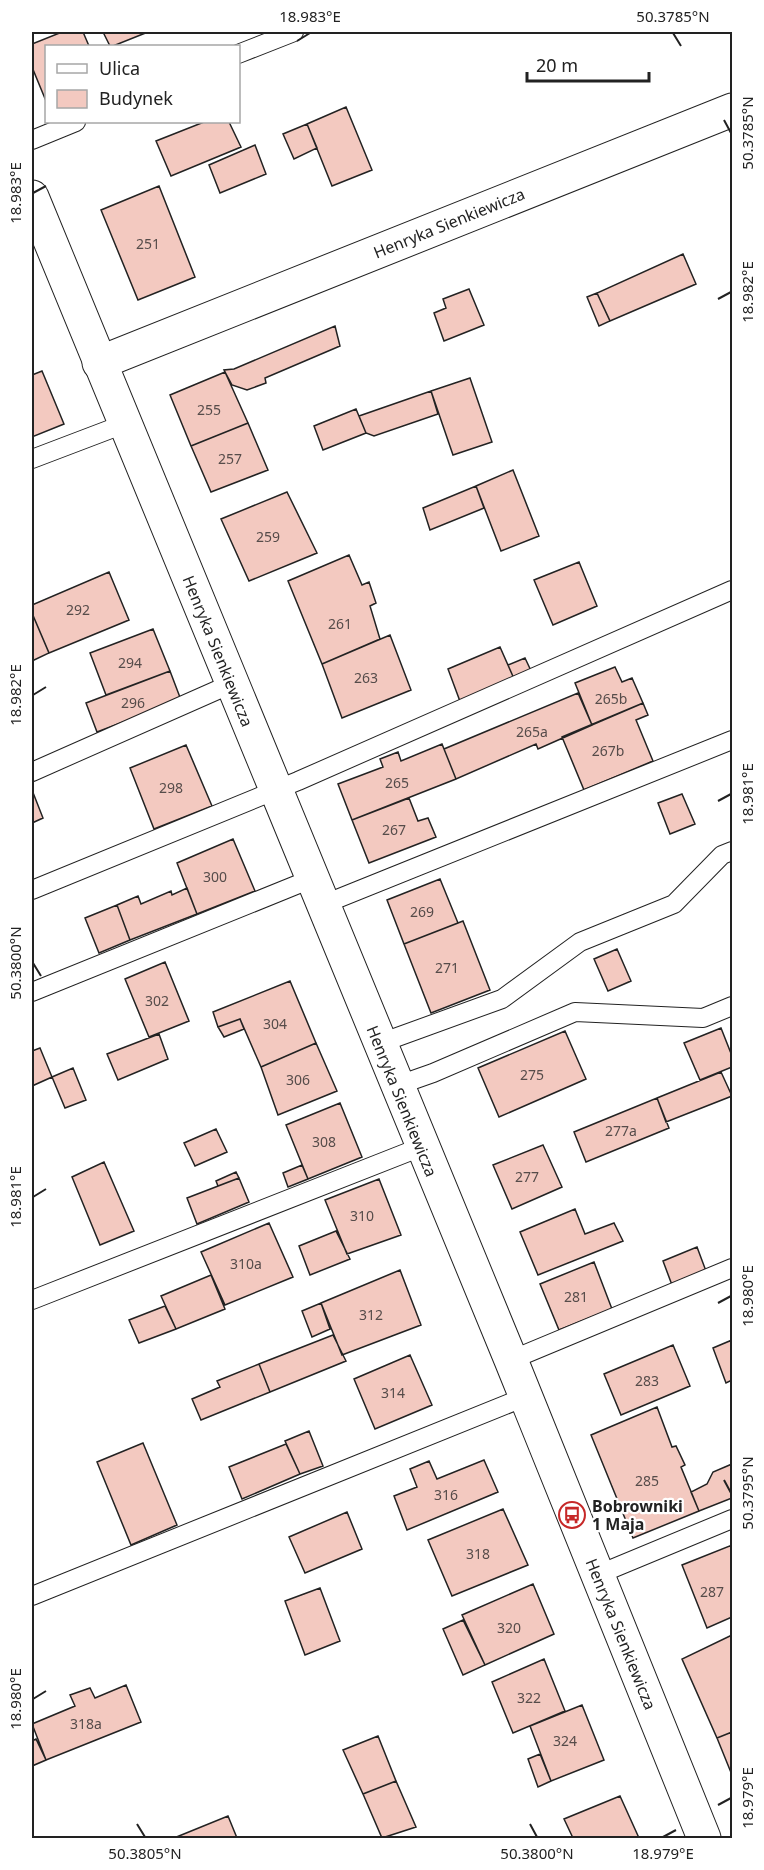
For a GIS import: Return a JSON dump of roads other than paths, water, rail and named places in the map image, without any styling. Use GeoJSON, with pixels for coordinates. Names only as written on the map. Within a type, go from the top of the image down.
{"type":"FeatureCollection","features":[{"type":"Feature","properties":{"kind":"street","name":"Henryka Sienkiewicza"},"geometry":{"type":"LineString","coordinates":[[99,363],[732,110]]}},
{"type":"Feature","properties":{"kind":"street","name":"Henryka Sienkiewicza"},"geometry":{"type":"LineString","coordinates":[[32,197],[378,1044],[511,1360],[704,1839]]}},
{"type":"Feature","properties":{"kind":"lane"},"geometry":{"type":"LineString","coordinates":[[240,53],[294,32]]}},
{"type":"Feature","properties":{"kind":"lane"},"geometry":{"type":"LineString","coordinates":[[32,140],[74,123]]}},
{"type":"Feature","properties":{"kind":"lane"},"geometry":{"type":"LineString","coordinates":[[32,459],[124,424]]}},
{"type":"Feature","properties":{"kind":"lane"},"geometry":{"type":"LineString","coordinates":[[32,890],[275,791],[732,590]]}},
{"type":"Feature","properties":{"kind":"lane"},"geometry":{"type":"LineString","coordinates":[[32,772],[231,684]]}},
{"type":"Feature","properties":{"kind":"lane"},"geometry":{"type":"LineString","coordinates":[[32,992],[316,892],[732,740]]}},
{"type":"Feature","properties":{"kind":"lane"},"geometry":{"type":"LineString","coordinates":[[378,1044],[501,999],[580,942],[674,904],[722,855],[732,851]]}},
{"type":"Feature","properties":{"kind":"lane"},"geometry":{"type":"LineString","coordinates":[[396,1086],[433,1073],[575,1011],[704,1018],[732,1006]]}},
{"type":"Feature","properties":{"kind":"lane"},"geometry":{"type":"LineString","coordinates":[[32,1300],[421,1148]]}},
{"type":"Feature","properties":{"kind":"lane"},"geometry":{"type":"LineString","coordinates":[[511,1360],[732,1268]]}},
{"type":"Feature","properties":{"kind":"lane"},"geometry":{"type":"LineString","coordinates":[[32,1596],[525,1397]]}},
{"type":"Feature","properties":{"kind":"lane"},"geometry":{"type":"LineString","coordinates":[[597,1575],[732,1519]]}},
{"type":"Feature","properties":{"kind":"place","name":"Bobrowniki 1 Maja"},"geometry":{"type":"Point","coordinates":[572,1515]}}]}
